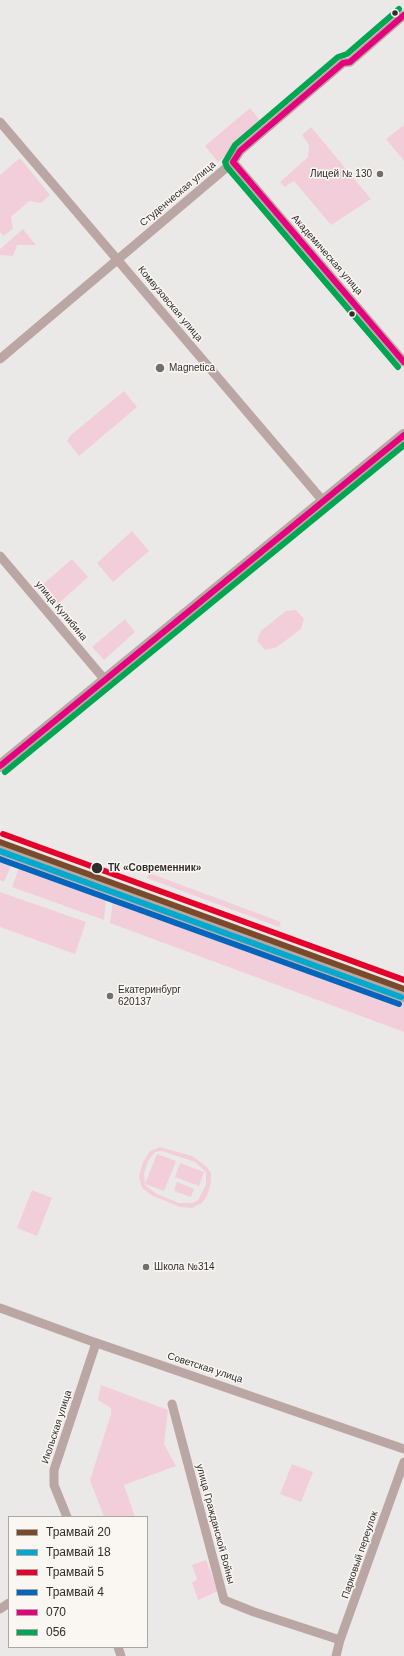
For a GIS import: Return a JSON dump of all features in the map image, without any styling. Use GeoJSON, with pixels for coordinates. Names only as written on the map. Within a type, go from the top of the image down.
{"type":"FeatureCollection","features":[{"type":"Feature","properties":{"kind":"main road"},"geometry":{"type":"LineString","coordinates":[[0,766],[404,434]]}},
{"type":"Feature","properties":{"kind":"main road"},"geometry":{"type":"LineString","coordinates":[[0,849],[404,996]]}},
{"type":"Feature","properties":{"kind":"street","name":"Студенческая улица"},"geometry":{"type":"LineString","coordinates":[[0,359],[233,162],[240,151],[343,63],[350,62],[404,15]]}},
{"type":"Feature","properties":{"kind":"street","name":"Комвузовская улица"},"geometry":{"type":"LineString","coordinates":[[0,122],[323,501]]}},
{"type":"Feature","properties":{"kind":"street","name":"Академическая улица"},"geometry":{"type":"LineString","coordinates":[[233,162],[404,362]]}},
{"type":"Feature","properties":{"kind":"street","name":"улица Кулибина"},"geometry":{"type":"LineString","coordinates":[[0,556],[105,680]]}},
{"type":"Feature","properties":{"kind":"street","name":"Советская улица"},"geometry":{"type":"LineString","coordinates":[[0,1308],[96,1343],[404,1449]]}},
{"type":"Feature","properties":{"kind":"street","name":"Июльская улица"},"geometry":{"type":"LineString","coordinates":[[67,1516],[54,1485],[54,1470],[96,1343]]}},
{"type":"Feature","properties":{"kind":"street","name":"улица Гражданской Войны"},"geometry":{"type":"LineString","coordinates":[[172,1404],[224,1600],[254,1612],[340,1640]]}},
{"type":"Feature","properties":{"kind":"street","name":"Парковый переулок"},"geometry":{"type":"LineString","coordinates":[[336,1656],[340,1640],[404,1462]]}},
{"type":"Feature","properties":{"kind":"street"},"geometry":{"type":"LineString","coordinates":[[0,1610],[8,1604]]}},
{"type":"Feature","properties":{"kind":"shaded area"},"geometry":{"type":"Polygon","coordinates":[[[250,108],[263,124],[218,162],[205,146],[250,108]]]}},
{"type":"Feature","properties":{"kind":"shaded area"},"geometry":{"type":"Polygon","coordinates":[[[404,125],[404,161],[386,139],[404,125]]]}},
{"type":"Feature","properties":{"kind":"shaded area"},"geometry":{"type":"Polygon","coordinates":[[[311,127],[371,199],[331,225],[294,181],[285,187],[280,182],[308,157],[309,145],[302,135],[311,127]]]}},
{"type":"Feature","properties":{"kind":"shaded area"},"geometry":{"type":"Polygon","coordinates":[[[20,158],[50,195],[41,203],[29,201],[11,217],[13,229],[3,236],[0,232],[0,175],[20,158]]]}},
{"type":"Feature","properties":{"kind":"shaded area"},"geometry":{"type":"Polygon","coordinates":[[[23,229],[36,245],[17,245],[13,256],[0,255],[0,249],[23,229]]]}},
{"type":"Feature","properties":{"kind":"shaded area"},"geometry":{"type":"Polygon","coordinates":[[[124,391],[137,407],[79,456],[67,441],[71,435],[124,391]]]}},
{"type":"Feature","properties":{"kind":"shaded area"},"geometry":{"type":"Polygon","coordinates":[[[132,531],[149,551],[113,582],[97,563],[132,531]]]}},
{"type":"Feature","properties":{"kind":"shaded area"},"geometry":{"type":"Polygon","coordinates":[[[72,559],[88,577],[58,604],[42,585],[72,559]]]}},
{"type":"Feature","properties":{"kind":"shaded area"},"geometry":{"type":"Polygon","coordinates":[[[296,610],[304,619],[301,629],[277,647],[265,650],[257,641],[261,631],[286,611],[296,610]]]}},
{"type":"Feature","properties":{"kind":"shaded area"},"geometry":{"type":"Polygon","coordinates":[[[125,619],[135,632],[104,660],[92,647],[125,619]]]}},
{"type":"Feature","properties":{"kind":"shaded area"},"geometry":{"type":"Polygon","coordinates":[[[0,856],[13,861],[4,882],[0,880],[0,856]]]}},
{"type":"Feature","properties":{"kind":"shaded area"},"geometry":{"type":"Polygon","coordinates":[[[23,857],[107,888],[104,920],[12,887],[23,857]]]}},
{"type":"Feature","properties":{"kind":"shaded area"},"geometry":{"type":"Polygon","coordinates":[[[149,873],[281,922],[279,927],[147,878],[149,873]]]}},
{"type":"Feature","properties":{"kind":"shaded area"},"geometry":{"type":"Polygon","coordinates":[[[114,890],[404,996],[404,1032],[110,923],[114,890]]]}},
{"type":"Feature","properties":{"kind":"shaded area"},"geometry":{"type":"Polygon","coordinates":[[[0,892],[86,922],[75,954],[0,927],[0,892]]]}},
{"type":"Feature","properties":{"kind":"shaded area"},"geometry":{"type":"Polygon","coordinates":[[[160,1147],[192,1156],[207,1167],[211,1173],[211,1183],[207,1196],[202,1203],[192,1208],[180,1207],[153,1196],[142,1188],[139,1177],[143,1162],[150,1151],[160,1147]],[[162,1151],[155,1152],[148,1161],[144,1173],[145,1185],[157,1194],[179,1203],[192,1203],[198,1200],[206,1185],[206,1172],[195,1162],[162,1151]]]}},
{"type":"Feature","properties":{"kind":"shaded area"},"geometry":{"type":"Polygon","coordinates":[[[157,1154],[176,1161],[164,1191],[145,1184],[157,1154]]]}},
{"type":"Feature","properties":{"kind":"shaded area"},"geometry":{"type":"Polygon","coordinates":[[[180,1163],[204,1172],[199,1186],[175,1177],[180,1163]]]}},
{"type":"Feature","properties":{"kind":"shaded area"},"geometry":{"type":"Polygon","coordinates":[[[177,1182],[194,1189],[191,1197],[174,1191],[177,1182]]]}},
{"type":"Feature","properties":{"kind":"shaded area"},"geometry":{"type":"Polygon","coordinates":[[[32,1190],[52,1198],[37,1236],[17,1228],[32,1190]]]}},
{"type":"Feature","properties":{"kind":"shaded area"},"geometry":{"type":"Polygon","coordinates":[[[101,1385],[168,1410],[164,1444],[176,1466],[124,1485],[135,1516],[104,1516],[90,1480],[111,1414],[111,1408],[98,1400],[101,1385]]]}},
{"type":"Feature","properties":{"kind":"shaded area"},"geometry":{"type":"Polygon","coordinates":[[[292,1464],[313,1472],[301,1502],[280,1494],[292,1464]]]}},
{"type":"Feature","properties":{"kind":"shaded area"},"geometry":{"type":"Polygon","coordinates":[[[206,1560],[218,1591],[198,1600],[192,1583],[197,1579],[192,1565],[206,1560]]]}},
{"type":"Feature","properties":{"kind":"tram line","name":"5"},"geometry":{"type":"LineString","coordinates":[[3,834],[404,980]]}},
{"type":"Feature","properties":{"kind":"tram line","name":"20"},"geometry":{"type":"LineString","coordinates":[[0,842],[404,989]]}},
{"type":"Feature","properties":{"kind":"tram line","name":"18"},"geometry":{"type":"LineString","coordinates":[[0,851],[401,997]]}},
{"type":"Feature","properties":{"kind":"tram line","name":"4"},"geometry":{"type":"LineString","coordinates":[[0,859],[399,1004]]}},
{"type":"Feature","properties":{"kind":"transit line","name":"056"},"geometry":{"type":"LineString","coordinates":[[398,367],[227,167],[225,162],[235,145],[338,57],[347,54],[399,9]]}},
{"type":"Feature","properties":{"kind":"transit line","name":"070"},"geometry":{"type":"LineString","coordinates":[[404,15],[350,62],[343,63],[240,151],[233,162],[404,362]]}},
{"type":"Feature","properties":{"kind":"transit line","name":"070"},"geometry":{"type":"LineString","coordinates":[[0,766],[404,435]]}},
{"type":"Feature","properties":{"kind":"transit line","name":"056"},"geometry":{"type":"LineString","coordinates":[[5,772],[404,445]]}},
{"type":"Feature","properties":{"kind":"place","name":"Лицей № 130"},"geometry":{"type":"Point","coordinates":[380,174]}},
{"type":"Feature","properties":{"kind":"place","name":"Magnetica"},"geometry":{"type":"Point","coordinates":[160,368]}},
{"type":"Feature","properties":{"kind":"place","name":"ТК «Современник»"},"geometry":{"type":"Point","coordinates":[97,868]}},
{"type":"Feature","properties":{"kind":"place","name":"Екатеринбург 620137"},"geometry":{"type":"Point","coordinates":[110,996]}},
{"type":"Feature","properties":{"kind":"place","name":"Школа №314"},"geometry":{"type":"Point","coordinates":[146,1267]}}]}
